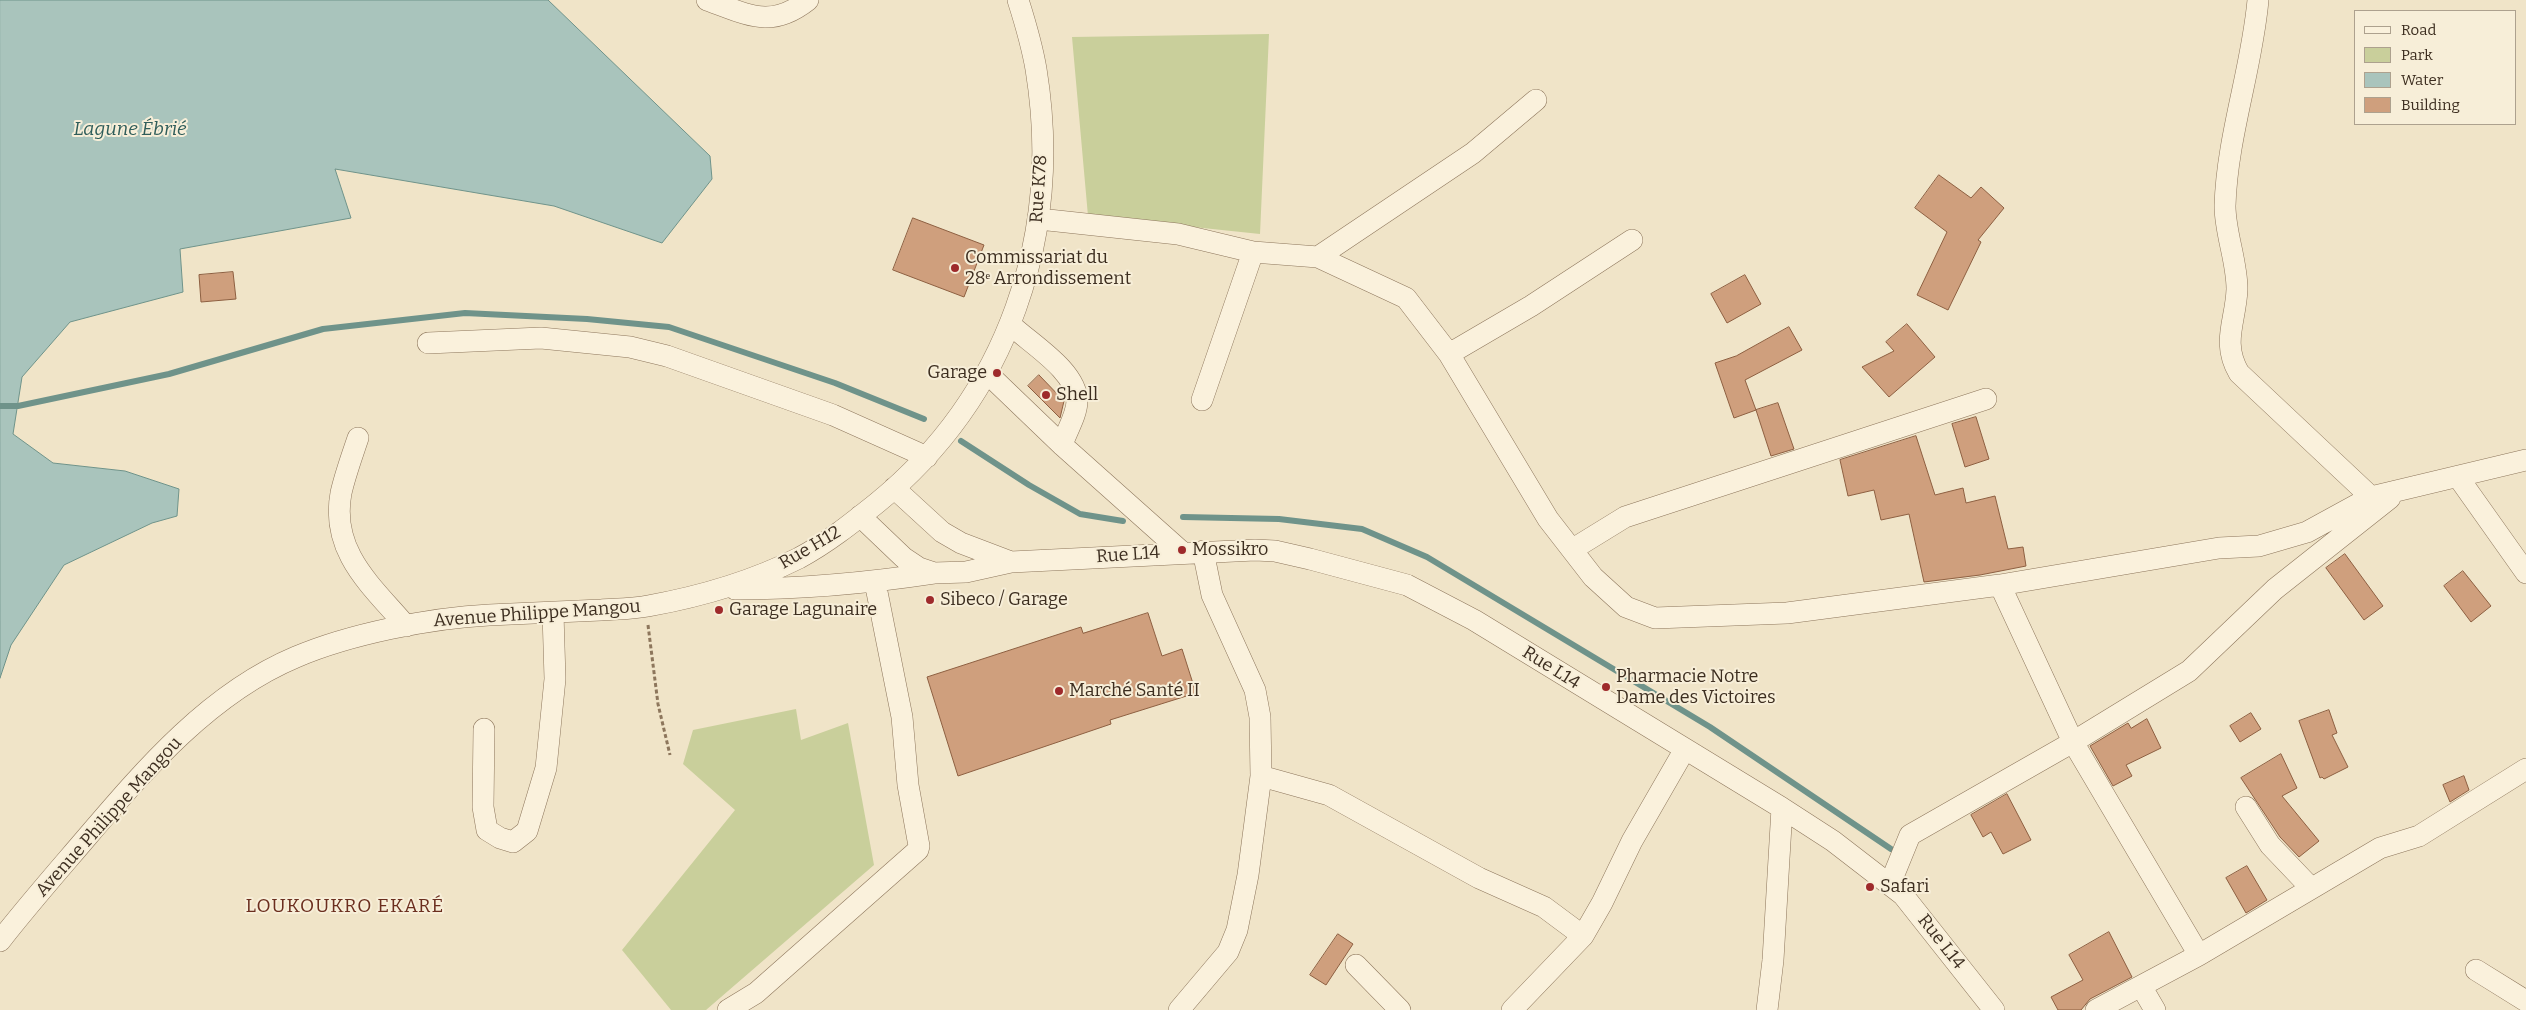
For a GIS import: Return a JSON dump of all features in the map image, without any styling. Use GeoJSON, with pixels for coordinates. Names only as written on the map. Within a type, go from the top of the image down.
{"type":"FeatureCollection","features":[{"type":"Feature","properties":{"kind":"street"},"geometry":{"type":"LineString","coordinates":[[706,0],[759,18],[791,13],[808,0]]}},
{"type":"Feature","properties":{"kind":"street","name":"Rue K78"},"geometry":{"type":"LineString","coordinates":[[894,488],[927,457],[956,421],[987,373],[1011,325],[1023,290],[1039,219],[1042,170],[1040,100],[1036,66],[1018,0]]}},
{"type":"Feature","properties":{"kind":"street"},"geometry":{"type":"LineString","coordinates":[[2258,0],[2235,124],[2225,207],[2237,288],[2230,359],[2239,373],[2370,497]]}},
{"type":"Feature","properties":{"kind":"street"},"geometry":{"type":"LineString","coordinates":[[1318,257],[1473,153],[1536,100]]}},
{"type":"Feature","properties":{"kind":"street"},"geometry":{"type":"LineString","coordinates":[[1039,219],[1178,234],[1254,252],[1318,257],[1406,298],[1449,354],[1548,519],[1593,577],[1626,607],[1655,618],[1787,612],[2000,585],[2219,548],[2258,546],[2307,532],[2370,497],[2398,492],[2526,460]]}},
{"type":"Feature","properties":{"kind":"street"},"geometry":{"type":"LineString","coordinates":[[1449,354],[1531,306],[1632,240]]}},
{"type":"Feature","properties":{"kind":"street"},"geometry":{"type":"LineString","coordinates":[[1202,400],[1254,252]]}},
{"type":"Feature","properties":{"kind":"street"},"geometry":{"type":"LineString","coordinates":[[1011,325],[1069,377],[1076,390],[1077,403],[1062,445]]}},
{"type":"Feature","properties":{"kind":"street"},"geometry":{"type":"LineString","coordinates":[[428,343],[540,338],[630,347],[667,356],[833,415],[883,435],[927,457]]}},
{"type":"Feature","properties":{"kind":"street"},"geometry":{"type":"LineString","coordinates":[[987,373],[1062,445],[1182,552]]}},
{"type":"Feature","properties":{"kind":"street"},"geometry":{"type":"LineString","coordinates":[[1573,549],[1625,516],[1986,399]]}},
{"type":"Feature","properties":{"kind":"street"},"geometry":{"type":"LineString","coordinates":[[358,438],[341,494],[340,519],[344,546],[353,563],[406,626]]}},
{"type":"Feature","properties":{"kind":"street"},"geometry":{"type":"LineString","coordinates":[[2458,477],[2526,573]]}},
{"type":"Feature","properties":{"kind":"street","name":"Rue L14"},"geometry":{"type":"LineString","coordinates":[[894,488],[942,532],[961,544],[1011,562]]}},
{"type":"Feature","properties":{"kind":"street","name":"Rue H12"},"geometry":{"type":"LineString","coordinates":[[714,589],[766,572],[798,558],[819,546],[894,488]]}},
{"type":"Feature","properties":{"kind":"street"},"geometry":{"type":"LineString","coordinates":[[1890,884],[1910,835],[2073,742],[2189,671],[2275,589],[2398,492]]}},
{"type":"Feature","properties":{"kind":"street","name":"Rue L14"},"geometry":{"type":"LineString","coordinates":[[860,516],[904,558],[919,568],[934,573],[966,572],[1011,562],[1203,551],[1275,551],[1407,585],[1474,620],[1833,841],[1903,895],[1994,1010]]}},
{"type":"Feature","properties":{"kind":"street"},"geometry":{"type":"LineString","coordinates":[[1185,1008],[1228,952],[1237,930],[1248,875],[1260,776],[1260,717],[1255,690],[1212,595],[1203,551]]}},
{"type":"Feature","properties":{"kind":"street"},"geometry":{"type":"LineString","coordinates":[[714,589],[790,589],[875,582],[934,573]]}},
{"type":"Feature","properties":{"kind":"street"},"geometry":{"type":"LineString","coordinates":[[728,1010],[756,993],[918,850],[919,846],[908,785],[902,717],[875,582]]}},
{"type":"Feature","properties":{"kind":"street"},"geometry":{"type":"LineString","coordinates":[[2000,585],[2073,742],[2199,955]]}},
{"type":"Feature","properties":{"kind":"street","name":"Avenue Philippe Mangou"},"geometry":{"type":"LineString","coordinates":[[0,941],[117,802],[190,726],[270,670],[292,659],[362,636],[406,626],[482,615],[646,607],[714,589]]}},
{"type":"Feature","properties":{"kind":"street"},"geometry":{"type":"LineString","coordinates":[[484,729],[483,807],[487,830],[500,838],[513,842],[528,831],[546,768],[556,679],[554,612]]}},
{"type":"Feature","properties":{"kind":"street"},"geometry":{"type":"LineString","coordinates":[[1512,1010],[1583,936],[1602,903],[1632,841],[1684,749]]}},
{"type":"Feature","properties":{"kind":"street"},"geometry":{"type":"LineString","coordinates":[[2096,1010],[2199,955],[2380,848],[2419,836],[2526,769]]}},
{"type":"Feature","properties":{"kind":"street"},"geometry":{"type":"LineString","coordinates":[[1260,776],[1329,795],[1479,878],[1544,907],[1583,936]]}},
{"type":"Feature","properties":{"kind":"street"},"geometry":{"type":"LineString","coordinates":[[2246,806],[2270,844],[2310,888]]}},
{"type":"Feature","properties":{"kind":"street"},"geometry":{"type":"LineString","coordinates":[[1767,1010],[1773,960],[1782,808]]}},
{"type":"Feature","properties":{"kind":"street"},"geometry":{"type":"LineString","coordinates":[[1356,965],[1400,1010]]}},
{"type":"Feature","properties":{"kind":"street"},"geometry":{"type":"LineString","coordinates":[[2476,970],[2526,1001]]}},
{"type":"Feature","properties":{"kind":"street"},"geometry":{"type":"LineString","coordinates":[[2141,986],[2155,1010]]}},
{"type":"Feature","properties":{"kind":"path"},"geometry":{"type":"LineString","coordinates":[[646,607],[658,704],[670,755]]}},
{"type":"Feature","properties":{"kind":"green space"},"geometry":{"type":"Polygon","coordinates":[[[1269,34],[1260,234],[1088,216],[1072,37],[1269,34]]]}},
{"type":"Feature","properties":{"kind":"green space"},"geometry":{"type":"Polygon","coordinates":[[[796,709],[801,740],[848,723],[874,865],[706,1010],[671,1010],[622,950],[735,810],[683,764],[693,730],[796,709]]]}},
{"type":"Feature","properties":{"kind":"water","name":"Lagune Ébrié"},"geometry":{"type":"Polygon","coordinates":[[[0,0],[548,0],[710,156],[712,179],[662,243],[554,206],[335,169],[351,218],[180,249],[183,292],[70,322],[22,377],[13,434],[53,463],[125,471],[179,489],[177,516],[152,523],[64,565],[11,645],[0,678],[0,0]]]}},
{"type":"Feature","properties":{"kind":"building"},"geometry":{"type":"Polygon","coordinates":[[[1939,175],[1971,198],[1981,187],[2004,208],[1978,240],[1981,242],[1948,310],[1917,295],[1947,232],[1915,208],[1939,175]]]}},
{"type":"Feature","properties":{"kind":"building"},"geometry":{"type":"Polygon","coordinates":[[[913,218],[984,245],[964,297],[893,270],[913,218]]]}},
{"type":"Feature","properties":{"kind":"building"},"geometry":{"type":"Polygon","coordinates":[[[233,272],[236,299],[201,302],[199,275],[233,272]]]}},
{"type":"Feature","properties":{"kind":"building"},"geometry":{"type":"Polygon","coordinates":[[[1745,275],[1761,304],[1727,323],[1711,294],[1745,275]]]}},
{"type":"Feature","properties":{"kind":"building"},"geometry":{"type":"Polygon","coordinates":[[[1907,324],[1935,357],[1889,397],[1862,367],[1894,351],[1886,342],[1907,324]]]}},
{"type":"Feature","properties":{"kind":"building"},"geometry":{"type":"Polygon","coordinates":[[[1789,327],[1802,350],[1745,380],[1756,410],[1734,418],[1715,363],[1736,356],[1789,327]]]}},
{"type":"Feature","properties":{"kind":"building"},"geometry":{"type":"Polygon","coordinates":[[[1039,375],[1064,401],[1060,418],[1028,386],[1039,375]]]}},
{"type":"Feature","properties":{"kind":"building"},"geometry":{"type":"Polygon","coordinates":[[[1778,403],[1794,449],[1771,456],[1756,410],[1778,403]]]}},
{"type":"Feature","properties":{"kind":"building"},"geometry":{"type":"Polygon","coordinates":[[[1976,417],[1989,459],[1965,467],[1952,424],[1976,417]]]}},
{"type":"Feature","properties":{"kind":"building"},"geometry":{"type":"Polygon","coordinates":[[[1916,436],[1935,495],[1963,488],[1966,503],[1995,496],[2008,549],[2023,547],[2026,566],[1980,575],[1924,582],[1909,514],[1881,520],[1874,490],[1848,496],[1840,460],[1916,436]]]}},
{"type":"Feature","properties":{"kind":"building"},"geometry":{"type":"Polygon","coordinates":[[[2345,554],[2383,606],[2364,620],[2326,568],[2345,554]]]}},
{"type":"Feature","properties":{"kind":"building"},"geometry":{"type":"Polygon","coordinates":[[[2463,571],[2491,606],[2471,622],[2444,586],[2463,571]]]}},
{"type":"Feature","properties":{"kind":"building"},"geometry":{"type":"Polygon","coordinates":[[[1148,613],[1162,656],[1182,649],[1196,693],[1110,720],[1111,724],[958,776],[927,677],[1081,627],[1083,633],[1148,613]]]}},
{"type":"Feature","properties":{"kind":"building"},"geometry":{"type":"Polygon","coordinates":[[[2329,710],[2337,733],[2332,735],[2348,767],[2324,779],[2320,778],[2299,721],[2329,710]]]}},
{"type":"Feature","properties":{"kind":"building"},"geometry":{"type":"Polygon","coordinates":[[[2251,713],[2261,729],[2240,742],[2230,726],[2251,713]]]}},
{"type":"Feature","properties":{"kind":"building"},"geometry":{"type":"Polygon","coordinates":[[[2147,719],[2161,748],[2126,765],[2132,776],[2113,786],[2090,746],[2128,723],[2131,728],[2147,719]]]}},
{"type":"Feature","properties":{"kind":"building"},"geometry":{"type":"Polygon","coordinates":[[[2281,754],[2297,788],[2282,796],[2319,841],[2299,857],[2280,837],[2241,778],[2281,754]]]}},
{"type":"Feature","properties":{"kind":"building"},"geometry":{"type":"Polygon","coordinates":[[[2464,776],[2469,790],[2450,802],[2443,785],[2464,776]]]}},
{"type":"Feature","properties":{"kind":"building"},"geometry":{"type":"Polygon","coordinates":[[[2007,794],[2031,840],[2003,854],[1991,832],[1983,837],[1971,815],[2007,794]]]}},
{"type":"Feature","properties":{"kind":"building"},"geometry":{"type":"Polygon","coordinates":[[[2247,866],[2267,900],[2246,913],[2226,878],[2247,866]]]}},
{"type":"Feature","properties":{"kind":"building"},"geometry":{"type":"Polygon","coordinates":[[[2109,932],[2132,977],[2090,999],[2081,1010],[2058,1010],[2051,997],[2083,980],[2069,955],[2109,932]]]}},
{"type":"Feature","properties":{"kind":"building"},"geometry":{"type":"Polygon","coordinates":[[[1338,934],[1353,944],[1326,985],[1310,975],[1338,934]]]}},
{"type":"Feature","properties":{"kind":"waterway"},"geometry":{"type":"LineString","coordinates":[[0,406],[18,406],[169,374],[323,329],[465,313],[587,319],[669,327],[835,383],[924,419]]}},
{"type":"Feature","properties":{"kind":"waterway"},"geometry":{"type":"LineString","coordinates":[[961,441],[1029,485],[1080,514],[1123,521]]}},
{"type":"Feature","properties":{"kind":"waterway"},"geometry":{"type":"LineString","coordinates":[[1183,517],[1279,519],[1362,529],[1427,557],[1710,727],[1891,849]]}},
{"type":"Feature","properties":{"kind":"place","name":"Commissariat du 28ᵉ Arrondissement"},"geometry":{"type":"Point","coordinates":[955,268]}},
{"type":"Feature","properties":{"kind":"place","name":"Garage"},"geometry":{"type":"Point","coordinates":[997,373]}},
{"type":"Feature","properties":{"kind":"place","name":"Shell"},"geometry":{"type":"Point","coordinates":[1046,395]}},
{"type":"Feature","properties":{"kind":"place","name":"Mossikro"},"geometry":{"type":"Point","coordinates":[1182,550]}},
{"type":"Feature","properties":{"kind":"place","name":"Sibeco / Garage"},"geometry":{"type":"Point","coordinates":[930,600]}},
{"type":"Feature","properties":{"kind":"place","name":"Garage Lagunaire"},"geometry":{"type":"Point","coordinates":[719,610]}},
{"type":"Feature","properties":{"kind":"place","name":"Pharmacie Notre Dame des Victoires"},"geometry":{"type":"Point","coordinates":[1606,687]}},
{"type":"Feature","properties":{"kind":"place","name":"Marché Santé II"},"geometry":{"type":"Point","coordinates":[1059,691]}},
{"type":"Feature","properties":{"kind":"place","name":"Safari"},"geometry":{"type":"Point","coordinates":[1870,887]}},
{"type":"Feature","properties":{"kind":"district","name":"LOUKOUKRO EKARÉ"},"geometry":{"type":"Point","coordinates":[345,907]}}]}
